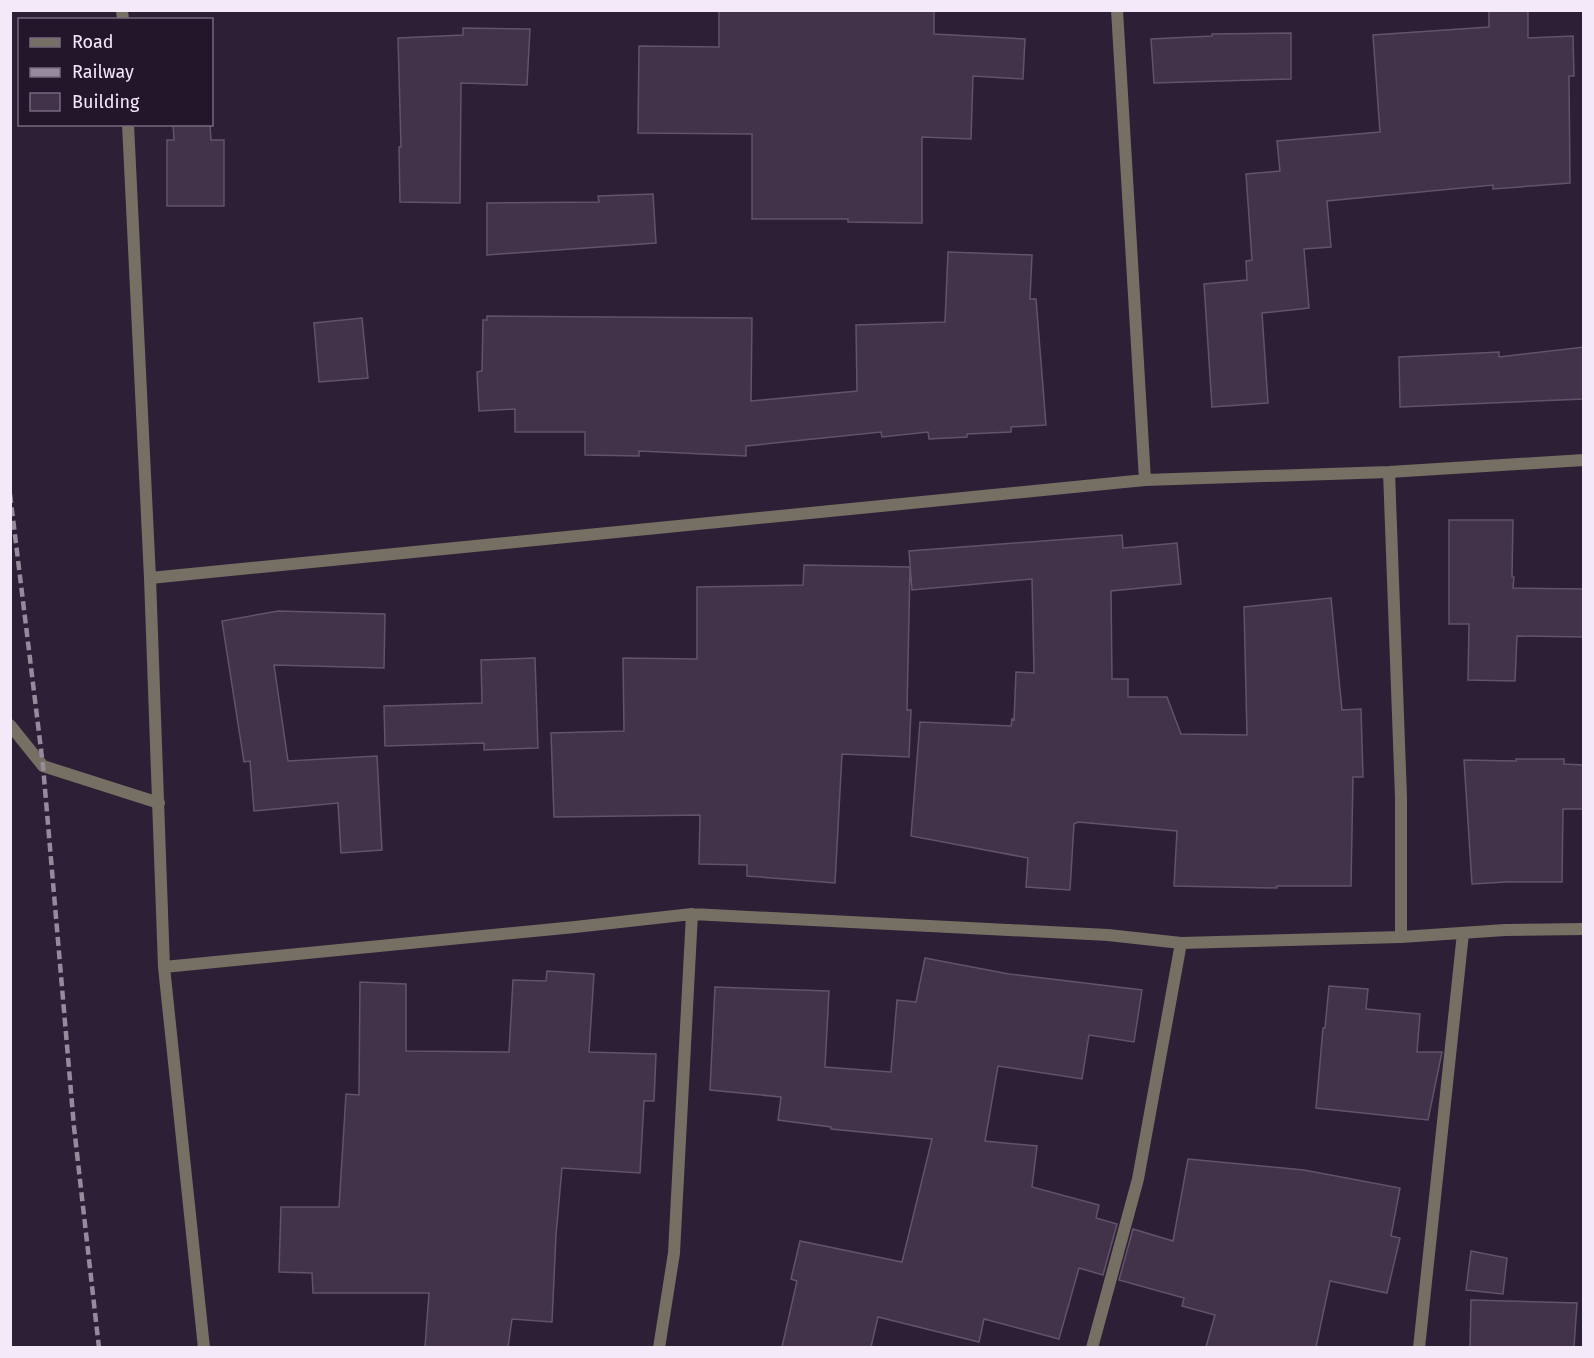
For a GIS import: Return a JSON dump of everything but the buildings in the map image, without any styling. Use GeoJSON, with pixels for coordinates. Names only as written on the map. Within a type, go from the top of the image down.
{"type":"FeatureCollection","features":[{"type":"Feature","properties":{"kind":"street"},"geometry":{"type":"LineString","coordinates":[[1116,10],[1145,480]]}},
{"type":"Feature","properties":{"kind":"street"},"geometry":{"type":"LineString","coordinates":[[128,126],[150,578],[164,967],[204,1347]]}},
{"type":"Feature","properties":{"kind":"street"},"geometry":{"type":"LineString","coordinates":[[150,578],[1145,480],[1389,472],[1584,460]]}},
{"type":"Feature","properties":{"kind":"street"},"geometry":{"type":"LineString","coordinates":[[1389,472],[1401,797],[1401,937]]}},
{"type":"Feature","properties":{"kind":"street"},"geometry":{"type":"LineString","coordinates":[[10,725],[43,766],[159,803]]}},
{"type":"Feature","properties":{"kind":"street"},"geometry":{"type":"LineString","coordinates":[[164,967],[692,914],[1108,935],[1181,943],[1584,929]]}},
{"type":"Feature","properties":{"kind":"street"},"geometry":{"type":"LineString","coordinates":[[660,1347],[674,1253],[692,914]]}},
{"type":"Feature","properties":{"kind":"street"},"geometry":{"type":"LineString","coordinates":[[1419,1347],[1463,933]]}},
{"type":"Feature","properties":{"kind":"street"},"geometry":{"type":"LineString","coordinates":[[1092,1347],[1138,1179],[1181,943]]}},
{"type":"Feature","properties":{"kind":"railway"},"geometry":{"type":"LineString","coordinates":[[10,494],[43,766],[74,1127],[99,1348]]}}]}
